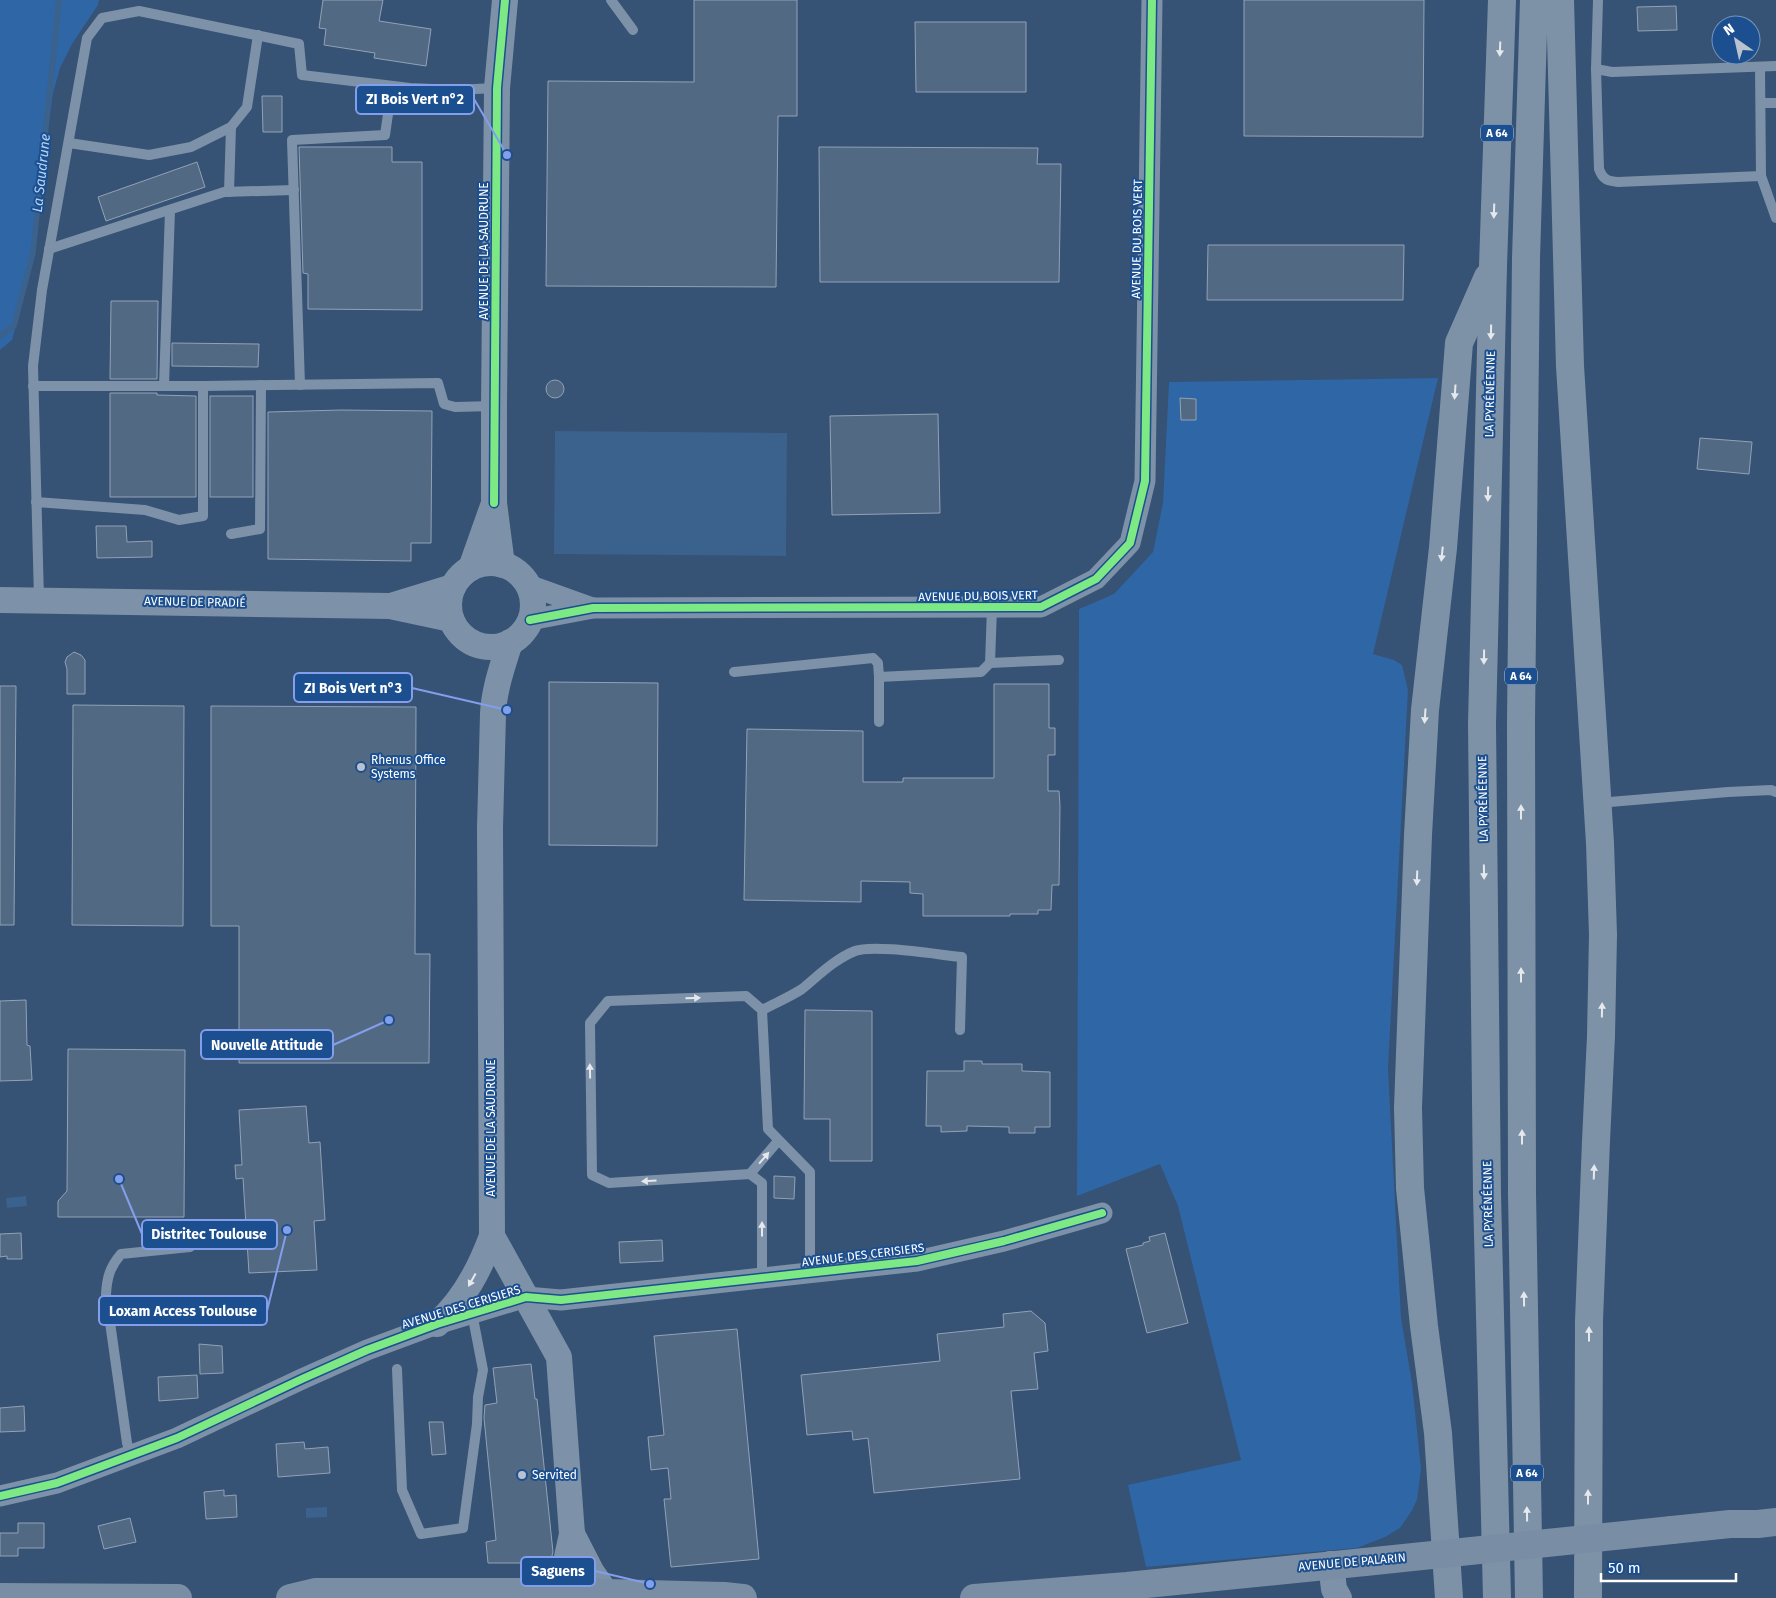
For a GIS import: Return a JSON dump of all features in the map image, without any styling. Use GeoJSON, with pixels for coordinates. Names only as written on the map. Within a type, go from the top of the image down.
{"type":"FeatureCollection","features":[{"type":"Feature","properties":{"kind":"highway","name":"LA PYRÉNÉENNE"},"geometry":{"type":"LineString","coordinates":[[1497,1598],[1487,1194],[1482,724],[1492,266],[1502,0]]}},
{"type":"Feature","properties":{"kind":"highway","name":"A 64"},"geometry":{"type":"LineString","coordinates":[[1529,1598],[1522,1193],[1521,721],[1526,258],[1534,0]]}},
{"type":"Feature","properties":{"kind":"highway"},"geometry":{"type":"LineString","coordinates":[[1560,0],[1570,366],[1598,803],[1603,944],[1589,1321],[1588,1598]]}},
{"type":"Feature","properties":{"kind":"highway"},"geometry":{"type":"LineString","coordinates":[[1449,1598],[1438,1433],[1411,1206],[1408,1108],[1418,835],[1425,710],[1443,548],[1459,344],[1492,266]]}},
{"type":"Feature","properties":{"kind":"main road","name":"AVENUE DE PALARIN"},"geometry":{"type":"LineString","coordinates":[[1730,1524],[1776,1512]]}},
{"type":"Feature","properties":{"kind":"main road","name":"AVENUE DE PALARIN"},"geometry":{"type":"LineString","coordinates":[[974,1598],[1127,1586],[1730,1524],[1776,1522]]}},
{"type":"Feature","properties":{"kind":"main road"},"geometry":{"type":"LineString","coordinates":[[290,1598],[315,1592],[576,1588],[743,1598]]}},
{"type":"Feature","properties":{"kind":"main road"},"geometry":{"type":"LineString","coordinates":[[2,1597],[178,1598]]}},
{"type":"Feature","properties":{"kind":"street","name":"AVENUE DE LA SAUDRUNE"},"geometry":{"type":"LineString","coordinates":[[502,565],[494,503],[494,406],[496,88],[505,0]]}},
{"type":"Feature","properties":{"kind":"street","name":"AVENUE DU BOIS VERT"},"geometry":{"type":"LineString","coordinates":[[530,620],[592,608],[1041,608],[1096,579],[1130,543],[1145,481],[1152,0]]}},
{"type":"Feature","properties":{"kind":"street","name":"AVENUE DE LA SAUDRUNE"},"geometry":{"type":"LineString","coordinates":[[472,568],[494,503]]}},
{"type":"Feature","properties":{"kind":"street"},"geometry":{"type":"LineString","coordinates":[[492,563],[502,565],[512,569],[528,585],[532,596],[533,608],[530,620],[519,637],[497,647],[484,647],[470,642],[456,628],[451,619],[450,597],[453,587],[461,576],[472,568],[481,564],[492,563]]}},
{"type":"Feature","properties":{"kind":"street","name":"AVENUE DU BOIS VERT"},"geometry":{"type":"LineString","coordinates":[[528,585],[592,608]]}},
{"type":"Feature","properties":{"kind":"street","name":"AVENUE DE PRADIÉ"},"geometry":{"type":"LineString","coordinates":[[390,606],[453,587]]}},
{"type":"Feature","properties":{"kind":"street","name":"AVENUE DE PRADIÉ"},"geometry":{"type":"LineString","coordinates":[[0,600],[390,606],[451,619]]}},
{"type":"Feature","properties":{"kind":"street","name":"AVENUE DE LA SAUDRUNE"},"geometry":{"type":"LineString","coordinates":[[470,642],[480,663],[493,705]]}},
{"type":"Feature","properties":{"kind":"street","name":"AVENUE DE LA SAUDRUNE"},"geometry":{"type":"LineString","coordinates":[[510,642],[501,669],[493,705],[490,828],[492,1236],[559,1357],[576,1588]]}},
{"type":"Feature","properties":{"kind":"street","name":"AVENUE DES CERISIERS"},"geometry":{"type":"LineString","coordinates":[[0,1496],[58,1483],[178,1438],[367,1350],[437,1324],[526,1297],[561,1300],[917,1261],[1004,1241],[1102,1213]]}},
{"type":"Feature","properties":{"kind":"street"},"geometry":{"type":"LineString","coordinates":[[437,1324],[451,1312],[471,1282],[492,1236]]}},
{"type":"Feature","properties":{"kind":"street"},"geometry":{"type":"LineString","coordinates":[[1331,1564],[1334,1589],[1339,1598]]}},
{"type":"Feature","properties":{"kind":"lane"},"geometry":{"type":"LineString","coordinates":[[611,0],[634,30]]}},
{"type":"Feature","properties":{"kind":"lane"},"geometry":{"type":"LineString","coordinates":[[1598,0],[1596,69],[1599,169],[1601,176],[1607,181],[1761,176]]}},
{"type":"Feature","properties":{"kind":"lane"},"geometry":{"type":"LineString","coordinates":[[39,600],[33,386],[34,356],[50,250],[87,38],[102,18],[139,11],[299,44],[302,75],[392,86],[455,90],[496,88]]}},
{"type":"Feature","properties":{"kind":"lane"},"geometry":{"type":"LineString","coordinates":[[69,143],[149,154],[191,147],[231,127],[247,107],[258,35]]}},
{"type":"Feature","properties":{"kind":"lane"},"geometry":{"type":"LineString","coordinates":[[1596,69],[1612,72],[1776,66]]}},
{"type":"Feature","properties":{"kind":"lane"},"geometry":{"type":"LineString","coordinates":[[1760,67],[1761,176],[1776,218]]}},
{"type":"Feature","properties":{"kind":"lane"},"geometry":{"type":"LineString","coordinates":[[300,385],[292,140],[385,135],[392,86]]}},
{"type":"Feature","properties":{"kind":"lane"},"geometry":{"type":"LineString","coordinates":[[1761,103],[1776,103]]}},
{"type":"Feature","properties":{"kind":"lane"},"geometry":{"type":"LineString","coordinates":[[229,192],[231,127]]}},
{"type":"Feature","properties":{"kind":"lane"},"geometry":{"type":"LineString","coordinates":[[50,250],[229,192],[294,190]]}},
{"type":"Feature","properties":{"kind":"lane"},"geometry":{"type":"LineString","coordinates":[[164,386],[170,210]]}},
{"type":"Feature","properties":{"kind":"lane"},"geometry":{"type":"LineString","coordinates":[[33,386],[438,383],[444,404],[455,408],[494,406]]}},
{"type":"Feature","properties":{"kind":"lane"},"geometry":{"type":"LineString","coordinates":[[231,534],[260,529],[261,385]]}},
{"type":"Feature","properties":{"kind":"lane"},"geometry":{"type":"LineString","coordinates":[[36,502],[145,510],[179,520],[202,516],[203,386]]}},
{"type":"Feature","properties":{"kind":"lane"},"geometry":{"type":"LineString","coordinates":[[990,663],[992,608]]}},
{"type":"Feature","properties":{"kind":"lane"},"geometry":{"type":"LineString","coordinates":[[734,672],[873,658],[878,663],[879,722]]}},
{"type":"Feature","properties":{"kind":"lane"},"geometry":{"type":"LineString","coordinates":[[879,677],[980,672],[990,663],[1059,660]]}},
{"type":"Feature","properties":{"kind":"lane"},"geometry":{"type":"LineString","coordinates":[[1598,803],[1728,792],[1771,790],[1776,792]]}},
{"type":"Feature","properties":{"kind":"lane"},"geometry":{"type":"LineString","coordinates":[[762,1010],[801,990],[828,967],[856,951],[877,949],[914,952],[962,958],[960,1030]]}},
{"type":"Feature","properties":{"kind":"lane"},"geometry":{"type":"LineString","coordinates":[[762,1278],[762,1183],[750,1174],[609,1183],[592,1175],[590,1023],[608,1001],[746,996],[762,1010],[768,1129],[810,1172],[810,1273]]}},
{"type":"Feature","properties":{"kind":"lane"},"geometry":{"type":"LineString","coordinates":[[750,1174],[778,1141]]}},
{"type":"Feature","properties":{"kind":"lane"},"geometry":{"type":"LineString","coordinates":[[132,1455],[127,1443],[106,1294],[107,1278],[111,1266],[121,1254],[190,1247]]}},
{"type":"Feature","properties":{"kind":"lane"},"geometry":{"type":"LineString","coordinates":[[397,1369],[402,1490],[421,1534],[463,1528],[483,1370],[472,1313]]}},
{"type":"Feature","properties":{"kind":"shaded area"},"geometry":{"type":"Polygon","coordinates":[[[0,0],[99,0],[98,5],[72,44],[60,68],[53,93],[27,284],[12,340],[0,350],[0,0]]]}},
{"type":"Feature","properties":{"kind":"shaded area"},"geometry":{"type":"Polygon","coordinates":[[[1438,378],[1373,654],[1394,660],[1402,665],[1408,690],[1388,1069],[1401,1318],[1412,1383],[1421,1469],[1417,1500],[1400,1528],[1385,1537],[1357,1548],[1146,1567],[1128,1485],[1241,1460],[1178,1206],[1160,1164],[1077,1196],[1079,609],[1114,594],[1153,552],[1163,503],[1169,382],[1438,378]]]}},
{"type":"Feature","properties":{"kind":"shaded area"},"geometry":{"type":"Polygon","coordinates":[[[555,431],[787,433],[786,556],[554,554],[555,431]]]}},
{"type":"Feature","properties":{"kind":"shaded area"},"geometry":{"type":"Polygon","coordinates":[[[26,1196],[27,1206],[7,1208],[6,1198],[26,1196]]]}},
{"type":"Feature","properties":{"kind":"shaded area"},"geometry":{"type":"Polygon","coordinates":[[[327,1507],[327,1517],[306,1518],[306,1508],[327,1507]]]}},
{"type":"Feature","properties":{"kind":"building"},"geometry":{"type":"Polygon","coordinates":[[[323,0],[383,0],[379,21],[431,29],[426,66],[374,58],[375,53],[324,45],[326,29],[319,28],[323,0]]]}},
{"type":"Feature","properties":{"kind":"building"},"geometry":{"type":"Polygon","coordinates":[[[694,0],[797,0],[797,116],[778,116],[776,287],[546,286],[548,81],[694,82],[694,0]]]}},
{"type":"Feature","properties":{"kind":"building"},"geometry":{"type":"Polygon","coordinates":[[[1244,0],[1424,0],[1423,137],[1244,136],[1244,0]]]}},
{"type":"Feature","properties":{"kind":"building"},"geometry":{"type":"Polygon","coordinates":[[[1676,6],[1677,30],[1638,31],[1637,7],[1676,6]]]}},
{"type":"Feature","properties":{"kind":"building"},"geometry":{"type":"Polygon","coordinates":[[[915,22],[1026,22],[1026,92],[916,92],[915,22]]]}},
{"type":"Feature","properties":{"kind":"building"},"geometry":{"type":"Polygon","coordinates":[[[262,96],[282,96],[282,132],[263,132],[262,96]]]}},
{"type":"Feature","properties":{"kind":"building"},"geometry":{"type":"Polygon","coordinates":[[[299,147],[392,147],[392,162],[422,162],[422,310],[308,309],[308,274],[303,273],[299,147]]]}},
{"type":"Feature","properties":{"kind":"building"},"geometry":{"type":"Polygon","coordinates":[[[819,147],[1038,148],[1037,164],[1061,164],[1059,282],[820,282],[819,147]]]}},
{"type":"Feature","properties":{"kind":"building"},"geometry":{"type":"Polygon","coordinates":[[[197,162],[205,187],[106,221],[98,197],[197,162]]]}},
{"type":"Feature","properties":{"kind":"building"},"geometry":{"type":"Polygon","coordinates":[[[1208,245],[1404,245],[1403,300],[1207,300],[1208,245]]]}},
{"type":"Feature","properties":{"kind":"building"},"geometry":{"type":"Polygon","coordinates":[[[111,301],[158,301],[157,379],[110,379],[111,301]]]}},
{"type":"Feature","properties":{"kind":"building"},"geometry":{"type":"Polygon","coordinates":[[[172,343],[259,344],[258,367],[172,366],[172,343]]]}},
{"type":"Feature","properties":{"kind":"building"},"geometry":{"type":"Polygon","coordinates":[[[555,380],[561,383],[564,389],[561,395],[555,398],[549,395],[546,389],[549,383],[555,380]]]}},
{"type":"Feature","properties":{"kind":"building"},"geometry":{"type":"Polygon","coordinates":[[[110,393],[157,393],[157,395],[196,396],[196,497],[110,497],[110,393]]]}},
{"type":"Feature","properties":{"kind":"building"},"geometry":{"type":"Polygon","coordinates":[[[210,396],[253,396],[253,497],[210,497],[210,396]]]}},
{"type":"Feature","properties":{"kind":"building"},"geometry":{"type":"Polygon","coordinates":[[[1180,398],[1196,399],[1196,420],[1181,420],[1180,398]]]}},
{"type":"Feature","properties":{"kind":"building"},"geometry":{"type":"Polygon","coordinates":[[[341,410],[432,411],[431,543],[411,543],[411,561],[268,559],[268,412],[341,410]]]}},
{"type":"Feature","properties":{"kind":"building"},"geometry":{"type":"Polygon","coordinates":[[[938,414],[940,513],[832,515],[830,416],[938,414]]]}},
{"type":"Feature","properties":{"kind":"building"},"geometry":{"type":"Polygon","coordinates":[[[1700,438],[1752,442],[1749,474],[1697,469],[1700,438]]]}},
{"type":"Feature","properties":{"kind":"building"},"geometry":{"type":"Polygon","coordinates":[[[96,526],[126,526],[127,542],[152,541],[152,557],[97,558],[96,526]]]}},
{"type":"Feature","properties":{"kind":"building"},"geometry":{"type":"Polygon","coordinates":[[[74,652],[81,655],[85,660],[85,694],[67,694],[67,669],[65,662],[67,657],[74,652]]]}},
{"type":"Feature","properties":{"kind":"building"},"geometry":{"type":"Polygon","coordinates":[[[549,682],[658,683],[657,846],[549,845],[549,682]]]}},
{"type":"Feature","properties":{"kind":"building"},"geometry":{"type":"Polygon","coordinates":[[[994,684],[1049,684],[1049,728],[1055,728],[1055,755],[1048,755],[1048,791],[1059,791],[1060,806],[1059,885],[1052,885],[1051,910],[1038,910],[1038,914],[1010,914],[1010,916],[923,916],[923,894],[910,893],[910,882],[861,881],[861,902],[744,900],[747,729],[863,731],[863,782],[903,782],[903,778],[994,778],[994,684]]]}},
{"type":"Feature","properties":{"kind":"building"},"geometry":{"type":"Polygon","coordinates":[[[0,686],[16,686],[14,925],[0,925],[0,686]]]}},
{"type":"Feature","properties":{"kind":"building"},"geometry":{"type":"Polygon","coordinates":[[[73,705],[184,706],[183,926],[72,925],[73,705]]]}},
{"type":"Feature","properties":{"kind":"building"},"geometry":{"type":"Polygon","coordinates":[[[211,706],[416,707],[415,954],[430,954],[429,1063],[239,1063],[239,926],[211,926],[211,706]]]}},
{"type":"Feature","properties":{"kind":"building"},"geometry":{"type":"Polygon","coordinates":[[[26,1000],[27,1045],[30,1046],[32,1080],[0,1081],[0,1001],[26,1000]]]}},
{"type":"Feature","properties":{"kind":"building"},"geometry":{"type":"Polygon","coordinates":[[[805,1010],[872,1011],[872,1161],[830,1161],[830,1119],[804,1119],[805,1010]]]}},
{"type":"Feature","properties":{"kind":"building"},"geometry":{"type":"Polygon","coordinates":[[[68,1049],[185,1050],[184,1217],[58,1217],[58,1201],[67,1191],[68,1049]]]}},
{"type":"Feature","properties":{"kind":"building"},"geometry":{"type":"Polygon","coordinates":[[[964,1061],[982,1061],[982,1064],[1022,1064],[1022,1071],[1050,1072],[1050,1127],[1035,1127],[1035,1133],[1009,1133],[1009,1127],[967,1126],[967,1131],[941,1132],[941,1126],[926,1126],[927,1071],[964,1071],[964,1061]]]}},
{"type":"Feature","properties":{"kind":"building"},"geometry":{"type":"Polygon","coordinates":[[[306,1106],[309,1143],[320,1142],[325,1220],[314,1221],[317,1270],[249,1273],[243,1178],[236,1179],[235,1165],[242,1165],[239,1110],[306,1106]]]}},
{"type":"Feature","properties":{"kind":"building"},"geometry":{"type":"Polygon","coordinates":[[[774,1176],[795,1177],[794,1199],[774,1198],[774,1176]]]}},
{"type":"Feature","properties":{"kind":"building"},"geometry":{"type":"Polygon","coordinates":[[[21,1233],[22,1259],[7,1259],[7,1256],[0,1257],[0,1234],[21,1233]]]}},
{"type":"Feature","properties":{"kind":"building"},"geometry":{"type":"Polygon","coordinates":[[[1165,1233],[1188,1323],[1147,1333],[1126,1249],[1143,1245],[1143,1243],[1150,1241],[1149,1237],[1165,1233]]]}},
{"type":"Feature","properties":{"kind":"building"},"geometry":{"type":"Polygon","coordinates":[[[662,1240],[663,1261],[620,1263],[619,1242],[662,1240]]]}},
{"type":"Feature","properties":{"kind":"building"},"geometry":{"type":"Polygon","coordinates":[[[1031,1311],[1045,1323],[1048,1351],[1034,1353],[1038,1389],[1011,1391],[1020,1479],[874,1493],[868,1438],[853,1440],[852,1431],[807,1435],[801,1375],[940,1361],[937,1334],[1004,1327],[1003,1314],[1031,1311]]]}},
{"type":"Feature","properties":{"kind":"building"},"geometry":{"type":"Polygon","coordinates":[[[737,1329],[759,1559],[671,1567],[664,1499],[671,1499],[668,1468],[651,1470],[648,1437],[664,1435],[654,1336],[737,1329]]]}},
{"type":"Feature","properties":{"kind":"building"},"geometry":{"type":"Polygon","coordinates":[[[199,1344],[222,1346],[223,1373],[200,1374],[199,1344]]]}},
{"type":"Feature","properties":{"kind":"building"},"geometry":{"type":"Polygon","coordinates":[[[531,1364],[535,1399],[537,1399],[553,1552],[550,1563],[488,1563],[486,1542],[496,1540],[484,1418],[485,1405],[497,1403],[493,1368],[531,1364]]]}},
{"type":"Feature","properties":{"kind":"building"},"geometry":{"type":"Polygon","coordinates":[[[197,1375],[198,1398],[159,1401],[158,1377],[197,1375]]]}},
{"type":"Feature","properties":{"kind":"building"},"geometry":{"type":"Polygon","coordinates":[[[24,1406],[25,1431],[0,1432],[0,1408],[24,1406]]]}},
{"type":"Feature","properties":{"kind":"building"},"geometry":{"type":"Polygon","coordinates":[[[429,1422],[443,1422],[446,1454],[432,1455],[429,1422]]]}},
{"type":"Feature","properties":{"kind":"building"},"geometry":{"type":"Polygon","coordinates":[[[304,1442],[305,1449],[328,1447],[330,1473],[278,1477],[276,1444],[304,1442]]]}},
{"type":"Feature","properties":{"kind":"building"},"geometry":{"type":"Polygon","coordinates":[[[224,1490],[224,1496],[236,1495],[237,1517],[206,1519],[204,1492],[224,1490]]]}},
{"type":"Feature","properties":{"kind":"building"},"geometry":{"type":"Polygon","coordinates":[[[130,1518],[136,1542],[104,1549],[98,1526],[130,1518]]]}},
{"type":"Feature","properties":{"kind":"building"},"geometry":{"type":"Polygon","coordinates":[[[18,1523],[44,1523],[44,1548],[18,1548],[18,1556],[0,1556],[0,1533],[18,1533],[18,1523]]]}},
{"type":"Feature","properties":{"kind":"waterway","name":"La Saudrune"},"geometry":{"type":"LineString","coordinates":[[0,336],[14,326],[33,253],[59,0]]}},
{"type":"Feature","properties":{"kind":"cycle path"},"geometry":{"type":"LineString","coordinates":[[494,503],[497,88],[505,0]]}},
{"type":"Feature","properties":{"kind":"cycle path"},"geometry":{"type":"LineString","coordinates":[[530,620],[593,608],[1041,607],[1096,579],[1130,543],[1145,481],[1152,0]]}},
{"type":"Feature","properties":{"kind":"cycle path"},"geometry":{"type":"LineString","coordinates":[[0,1496],[57,1483],[177,1438],[367,1350],[437,1324],[526,1297],[561,1300],[917,1261],[1004,1241],[1102,1213]]}},
{"type":"Feature","properties":{"kind":"place","name":"ZI Bois Vert n°2"},"geometry":{"type":"Point","coordinates":[507,155]}},
{"type":"Feature","properties":{"kind":"place","name":"ZI Bois Vert n°3"},"geometry":{"type":"Point","coordinates":[507,710]}},
{"type":"Feature","properties":{"kind":"place","name":"Rhenus Office Systems"},"geometry":{"type":"Point","coordinates":[361,767]}},
{"type":"Feature","properties":{"kind":"place","name":"Nouvelle Attitude"},"geometry":{"type":"Point","coordinates":[389,1020]}},
{"type":"Feature","properties":{"kind":"place","name":"Distritec Toulouse"},"geometry":{"type":"Point","coordinates":[119,1179]}},
{"type":"Feature","properties":{"kind":"place","name":"Loxam Access Toulouse"},"geometry":{"type":"Point","coordinates":[287,1230]}},
{"type":"Feature","properties":{"kind":"place","name":"Servited"},"geometry":{"type":"Point","coordinates":[522,1475]}},
{"type":"Feature","properties":{"kind":"place","name":"Saguens"},"geometry":{"type":"Point","coordinates":[650,1584]}}]}
